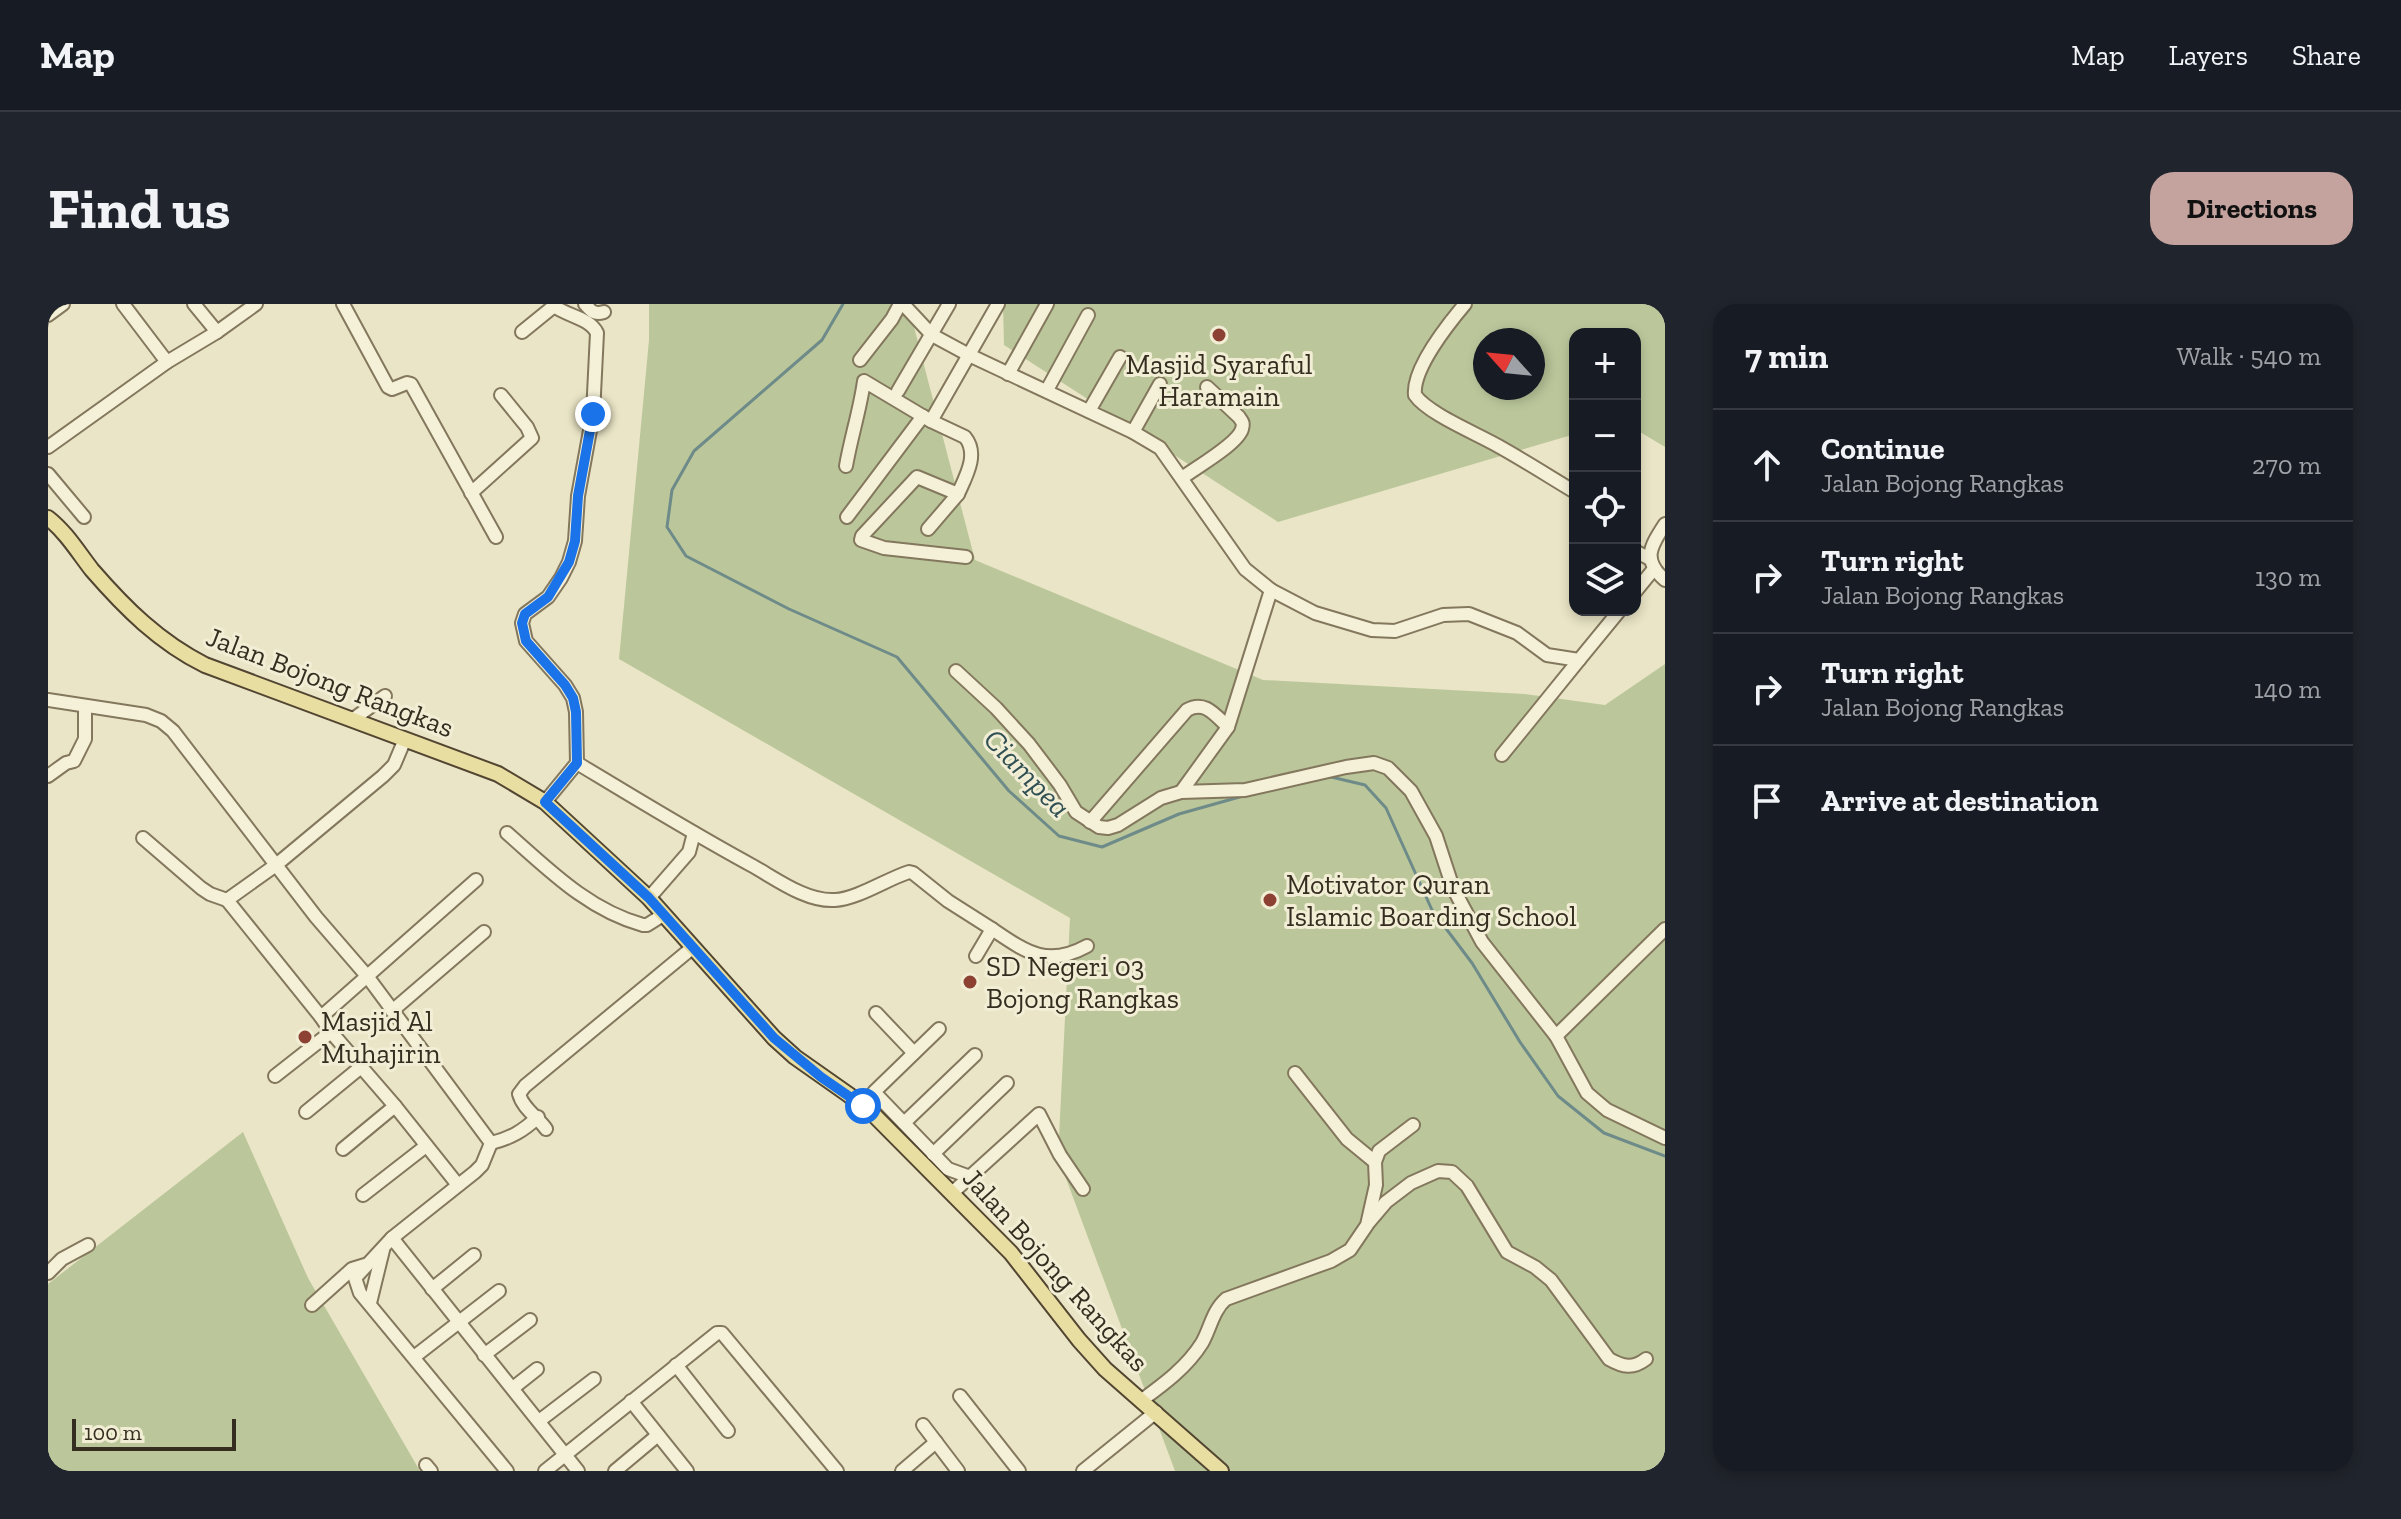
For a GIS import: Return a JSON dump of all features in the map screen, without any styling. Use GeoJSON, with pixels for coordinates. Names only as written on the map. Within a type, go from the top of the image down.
{"type":"FeatureCollection","features":[{"type":"Feature","properties":{"kind":"main road","name":"Jalan Bojong Rangkas"},"geometry":{"type":"LineString","coordinates":[[48,518],[59,526],[129,609],[168,644],[205,665],[498,774],[545,802],[649,898],[774,1038],[863,1106],[952,1193],[1011,1253],[1105,1369],[1221,1471]]}},
{"type":"Feature","properties":{"kind":"street"},"geometry":{"type":"LineString","coordinates":[[48,315],[63,304]]}},
{"type":"Feature","properties":{"kind":"street"},"geometry":{"type":"LineString","coordinates":[[123,304],[167,362]]}},
{"type":"Feature","properties":{"kind":"street"},"geometry":{"type":"LineString","coordinates":[[194,304],[217,332]]}},
{"type":"Feature","properties":{"kind":"street"},"geometry":{"type":"LineString","coordinates":[[48,447],[167,362],[256,304]]}},
{"type":"Feature","properties":{"kind":"street"},"geometry":{"type":"LineString","coordinates":[[343,304],[388,387],[392,389],[411,384],[496,537]]}},
{"type":"Feature","properties":{"kind":"street"},"geometry":{"type":"LineString","coordinates":[[585,304],[598,314],[604,312]]}},
{"type":"Feature","properties":{"kind":"street"},"geometry":{"type":"LineString","coordinates":[[860,360],[901,304],[932,335],[1160,448],[1245,569],[1271,590],[1315,613],[1383,631],[1408,628],[1443,615],[1469,614],[1517,633],[1547,655],[1579,660]]}},
{"type":"Feature","properties":{"kind":"street"},"geometry":{"type":"LineString","coordinates":[[898,391],[949,304]]}},
{"type":"Feature","properties":{"kind":"street"},"geometry":{"type":"LineString","coordinates":[[847,517],[927,418],[998,304]]}},
{"type":"Feature","properties":{"kind":"street"},"geometry":{"type":"LineString","coordinates":[[1008,374],[1047,304]]}},
{"type":"Feature","properties":{"kind":"street"},"geometry":{"type":"LineString","coordinates":[[1465,304],[1427,358],[1416,382],[1415,395],[1419,402],[1433,411],[1569,488]]}},
{"type":"Feature","properties":{"kind":"street"},"geometry":{"type":"LineString","coordinates":[[522,332],[555,305],[596,329],[593,414],[578,496],[575,541],[569,562],[548,597],[525,614],[522,632],[573,698],[578,725],[577,763],[545,802]]}},
{"type":"Feature","properties":{"kind":"street"},"geometry":{"type":"LineString","coordinates":[[1047,390],[1088,315]]}},
{"type":"Feature","properties":{"kind":"street"},"geometry":{"type":"LineString","coordinates":[[1089,411],[1120,357]]}},
{"type":"Feature","properties":{"kind":"street"},"geometry":{"type":"LineString","coordinates":[[846,466],[864,381],[965,437],[972,452],[970,467],[958,494],[928,529]]}},
{"type":"Feature","properties":{"kind":"street"},"geometry":{"type":"LineString","coordinates":[[1133,432],[1160,384]]}},
{"type":"Feature","properties":{"kind":"street"},"geometry":{"type":"LineString","coordinates":[[1182,478],[1234,440],[1242,428],[1242,419],[1207,387]]}},
{"type":"Feature","properties":{"kind":"street"},"geometry":{"type":"LineString","coordinates":[[471,493],[532,438],[501,395]]}},
{"type":"Feature","properties":{"kind":"street"},"geometry":{"type":"LineString","coordinates":[[48,474],[84,517]]}},
{"type":"Feature","properties":{"kind":"street"},"geometry":{"type":"LineString","coordinates":[[958,494],[917,477],[861,540],[884,548],[966,557]]}},
{"type":"Feature","properties":{"kind":"street"},"geometry":{"type":"LineString","coordinates":[[1641,582],[1652,564],[1654,542],[1665,524]]}},
{"type":"Feature","properties":{"kind":"street"},"geometry":{"type":"LineString","coordinates":[[1641,556],[1665,580]]}},
{"type":"Feature","properties":{"kind":"street"},"geometry":{"type":"LineString","coordinates":[[1181,792],[1228,727],[1271,590]]}},
{"type":"Feature","properties":{"kind":"street"},"geometry":{"type":"LineString","coordinates":[[1502,755],[1615,616]]}},
{"type":"Feature","properties":{"kind":"street"},"geometry":{"type":"LineString","coordinates":[[956,671],[1029,744],[1076,812],[1099,827],[1118,825],[1161,798],[1181,792],[1245,790],[1374,763],[1388,768],[1411,791],[1436,836],[1453,888],[1482,942],[1556,1036],[1587,1093],[1599,1104],[1665,1138]]}},
{"type":"Feature","properties":{"kind":"street"},"geometry":{"type":"LineString","coordinates":[[352,720],[385,696]]}},
{"type":"Feature","properties":{"kind":"street"},"geometry":{"type":"LineString","coordinates":[[48,700],[146,715],[161,721],[173,731],[316,917],[367,976],[491,1143]]}},
{"type":"Feature","properties":{"kind":"street"},"geometry":{"type":"LineString","coordinates":[[1090,822],[1191,707],[1205,706],[1228,727]]}},
{"type":"Feature","properties":{"kind":"street"},"geometry":{"type":"LineString","coordinates":[[48,776],[74,761],[85,739],[85,707]]}},
{"type":"Feature","properties":{"kind":"street"},"geometry":{"type":"LineString","coordinates":[[227,900],[276,865],[383,776],[394,765],[405,739]]}},
{"type":"Feature","properties":{"kind":"street"},"geometry":{"type":"LineString","coordinates":[[577,763],[802,893],[827,900],[843,899],[909,872],[1019,947],[1043,957],[1057,957],[1087,946]]}},
{"type":"Feature","properties":{"kind":"street"},"geometry":{"type":"LineString","coordinates":[[507,833],[558,878],[596,905],[643,925],[663,915]]}},
{"type":"Feature","properties":{"kind":"street"},"geometry":{"type":"LineString","coordinates":[[649,898],[689,852],[694,833]]}},
{"type":"Feature","properties":{"kind":"street"},"geometry":{"type":"LineString","coordinates":[[143,838],[201,888],[227,900],[458,1185]]}},
{"type":"Feature","properties":{"kind":"street"},"geometry":{"type":"LineString","coordinates":[[321,1017],[476,880]]}},
{"type":"Feature","properties":{"kind":"street"},"geometry":{"type":"LineString","coordinates":[[976,956],[992,929]]}},
{"type":"Feature","properties":{"kind":"street"},"geometry":{"type":"LineString","coordinates":[[1556,1036],[1665,929]]}},
{"type":"Feature","properties":{"kind":"street"},"geometry":{"type":"LineString","coordinates":[[392,1011],[484,932]]}},
{"type":"Feature","properties":{"kind":"street"},"geometry":{"type":"LineString","coordinates":[[546,1129],[520,1099],[519,1094],[525,1086],[692,948]]}},
{"type":"Feature","properties":{"kind":"street"},"geometry":{"type":"LineString","coordinates":[[876,1013],[914,1053]]}},
{"type":"Feature","properties":{"kind":"street"},"geometry":{"type":"LineString","coordinates":[[939,1029],[874,1092],[948,1169],[970,1177]]}},
{"type":"Feature","properties":{"kind":"street"},"geometry":{"type":"LineString","coordinates":[[275,1076],[331,1032]]}},
{"type":"Feature","properties":{"kind":"street"},"geometry":{"type":"LineString","coordinates":[[904,1123],[975,1055]]}},
{"type":"Feature","properties":{"kind":"street"},"geometry":{"type":"LineString","coordinates":[[306,1112],[361,1067]]}},
{"type":"Feature","properties":{"kind":"street"},"geometry":{"type":"LineString","coordinates":[[1295,1073],[1347,1139],[1375,1162]]}},
{"type":"Feature","properties":{"kind":"street"},"geometry":{"type":"LineString","coordinates":[[933,1154],[1007,1083]]}},
{"type":"Feature","properties":{"kind":"street"},"geometry":{"type":"LineString","coordinates":[[343,1149],[395,1106]]}},
{"type":"Feature","properties":{"kind":"street"},"geometry":{"type":"LineString","coordinates":[[952,1193],[1039,1114],[1060,1155],[1083,1189]]}},
{"type":"Feature","properties":{"kind":"street"},"geometry":{"type":"LineString","coordinates":[[491,1143],[515,1136],[538,1117]]}},
{"type":"Feature","properties":{"kind":"street"},"geometry":{"type":"LineString","coordinates":[[1367,1225],[1376,1185],[1375,1162],[1379,1151],[1413,1125]]}},
{"type":"Feature","properties":{"kind":"street"},"geometry":{"type":"LineString","coordinates":[[491,1143],[482,1165],[388,1243],[355,1278],[360,1293],[507,1471]]}},
{"type":"Feature","properties":{"kind":"street"},"geometry":{"type":"LineString","coordinates":[[363,1195],[426,1146]]}},
{"type":"Feature","properties":{"kind":"street"},"geometry":{"type":"LineString","coordinates":[[1142,1400],[1169,1380],[1194,1355],[1217,1309],[1226,1299],[1342,1256],[1357,1243],[1386,1202],[1411,1183],[1438,1171],[1452,1172],[1467,1186],[1507,1252],[1551,1280],[1609,1359],[1632,1367],[1646,1359]]}},
{"type":"Feature","properties":{"kind":"street"},"geometry":{"type":"LineString","coordinates":[[388,1243],[432,1289],[578,1471]]}},
{"type":"Feature","properties":{"kind":"street"},"geometry":{"type":"LineString","coordinates":[[370,1303],[388,1243]]}},
{"type":"Feature","properties":{"kind":"street"},"geometry":{"type":"LineString","coordinates":[[48,1273],[62,1259],[88,1245]]}},
{"type":"Feature","properties":{"kind":"street"},"geometry":{"type":"LineString","coordinates":[[432,1289],[474,1255]]}},
{"type":"Feature","properties":{"kind":"street"},"geometry":{"type":"LineString","coordinates":[[312,1305],[352,1269],[365,1265]]}},
{"type":"Feature","properties":{"kind":"street"},"geometry":{"type":"LineString","coordinates":[[414,1357],[499,1291]]}},
{"type":"Feature","properties":{"kind":"street"},"geometry":{"type":"LineString","coordinates":[[484,1355],[530,1320]]}},
{"type":"Feature","properties":{"kind":"street"},"geometry":{"type":"LineString","coordinates":[[545,1471],[717,1333],[722,1333],[837,1471]]}},
{"type":"Feature","properties":{"kind":"street"},"geometry":{"type":"LineString","coordinates":[[676,1365],[728,1431]]}},
{"type":"Feature","properties":{"kind":"street"},"geometry":{"type":"LineString","coordinates":[[513,1388],[537,1369]]}},
{"type":"Feature","properties":{"kind":"street"},"geometry":{"type":"LineString","coordinates":[[539,1421],[594,1379]]}},
{"type":"Feature","properties":{"kind":"street"},"geometry":{"type":"LineString","coordinates":[[960,1396],[1019,1471]]}},
{"type":"Feature","properties":{"kind":"street"},"geometry":{"type":"LineString","coordinates":[[631,1401],[683,1470]]}},
{"type":"Feature","properties":{"kind":"street"},"geometry":{"type":"LineString","coordinates":[[1083,1471],[1156,1412]]}},
{"type":"Feature","properties":{"kind":"street"},"geometry":{"type":"LineString","coordinates":[[923,1425],[958,1471]]}},
{"type":"Feature","properties":{"kind":"street"},"geometry":{"type":"LineString","coordinates":[[615,1471],[658,1435]]}},
{"type":"Feature","properties":{"kind":"street"},"geometry":{"type":"LineString","coordinates":[[902,1471],[936,1442]]}},
{"type":"Feature","properties":{"kind":"green space"},"geometry":{"type":"Polygon","coordinates":[[[649,304],[908,304],[975,560],[1263,680],[1525,694],[1605,705],[1665,664],[1665,1471],[1175,1471],[1058,1157],[1070,918],[619,659],[649,340],[649,304]]]}},
{"type":"Feature","properties":{"kind":"green space"},"geometry":{"type":"Polygon","coordinates":[[[1003,304],[1665,304],[1665,447],[1641,433],[1641,328],[1569,328],[1569,436],[1278,522],[1004,345],[1003,304]]]}},
{"type":"Feature","properties":{"kind":"green space"},"geometry":{"type":"Polygon","coordinates":[[[243,1132],[308,1278],[420,1471],[48,1471],[48,1284],[243,1132]]]}},
{"type":"Feature","properties":{"kind":"waterway","name":"Ciampea"},"geometry":{"type":"LineString","coordinates":[[843,304],[822,340],[694,451],[672,490],[667,527],[686,556],[789,609],[897,657],[1009,791],[1059,836],[1102,847],[1179,814],[1243,796]]}},
{"type":"Feature","properties":{"kind":"waterway","name":"Ciampea"},"geometry":{"type":"LineString","coordinates":[[1327,776],[1365,785],[1386,808],[1432,910],[1472,963],[1520,1042],[1558,1096],[1604,1133],[1665,1156]]}},
{"type":"Feature","properties":{"kind":"place","name":"Masjid Syaraful Haramain"},"geometry":{"type":"Point","coordinates":[1219,335]}},
{"type":"Feature","properties":{"kind":"place","name":"Motivator Quran Islamic Boarding School"},"geometry":{"type":"Point","coordinates":[1270,900]}},
{"type":"Feature","properties":{"kind":"place","name":"SD Negeri 03 Bojong Rangkas"},"geometry":{"type":"Point","coordinates":[970,982]}},
{"type":"Feature","properties":{"kind":"place","name":"Masjid Al Muhajirin"},"geometry":{"type":"Point","coordinates":[305,1037]}},
{"type":"Feature","properties":{"kind":"route"},"geometry":{"type":"LineString","coordinates":[[593,414],[578,496],[575,541],[569,562],[548,597],[525,614],[522,623],[526,641],[565,685],[573,698],[576,712],[577,763],[545,802],[649,898],[774,1038],[821,1077],[863,1106]]}}]}
